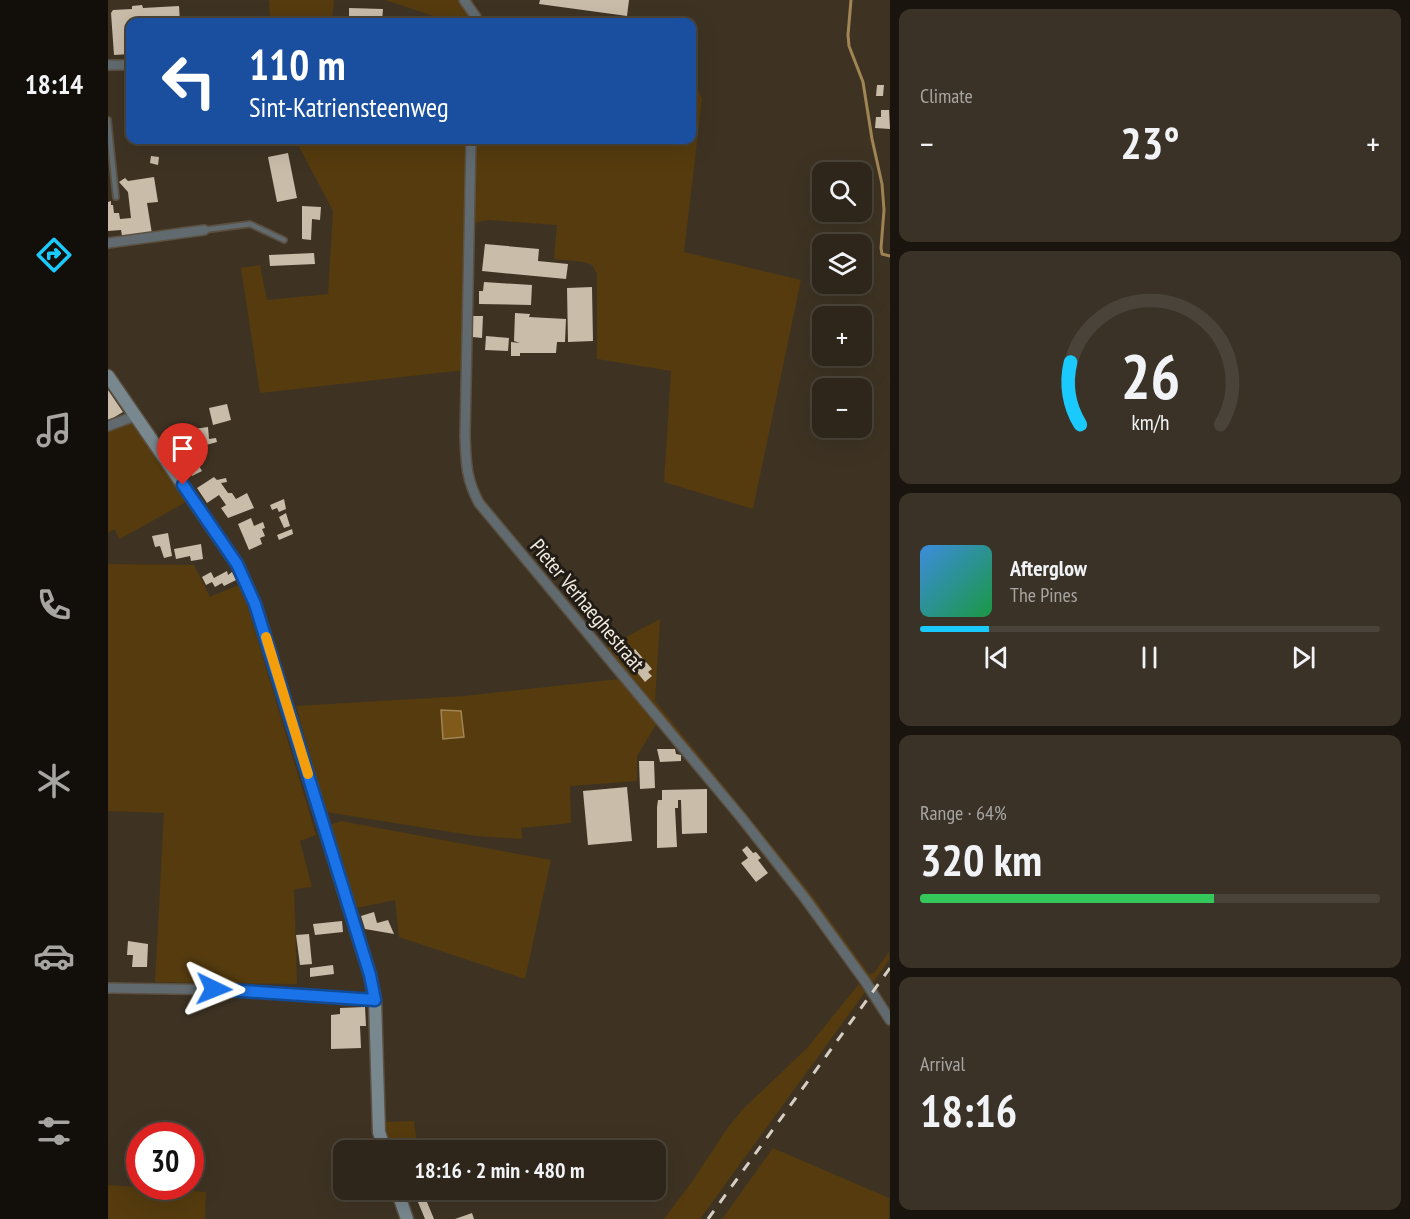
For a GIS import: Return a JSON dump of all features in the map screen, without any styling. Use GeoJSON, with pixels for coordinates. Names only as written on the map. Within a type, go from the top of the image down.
{"type":"FeatureCollection","features":[{"type":"Feature","properties":{"kind":"street"},"geometry":{"type":"LineString","coordinates":[[464,0],[475,18]]}},
{"type":"Feature","properties":{"kind":"street"},"geometry":{"type":"LineString","coordinates":[[108,65],[126,65]]}},
{"type":"Feature","properties":{"kind":"street","name":"Pieter Verhaeghestraat"},"geometry":{"type":"LineString","coordinates":[[471,144],[465,436],[470,486],[479,502],[740,816],[865,981],[890,1020]]}},
{"type":"Feature","properties":{"kind":"street"},"geometry":{"type":"LineString","coordinates":[[108,243],[204,230]]}},
{"type":"Feature","properties":{"kind":"street"},"geometry":{"type":"LineString","coordinates":[[108,376],[237,564],[255,604],[370,975],[375,1000],[379,1132],[382,1140]]}},
{"type":"Feature","properties":{"kind":"street"},"geometry":{"type":"LineString","coordinates":[[108,426],[135,416]]}},
{"type":"Feature","properties":{"kind":"street"},"geometry":{"type":"LineString","coordinates":[[108,988],[235,990],[375,1000]]}},
{"type":"Feature","properties":{"kind":"street"},"geometry":{"type":"LineString","coordinates":[[400,1200],[407,1219]]}},
{"type":"Feature","properties":{"kind":"lane"},"geometry":{"type":"LineString","coordinates":[[108,120],[116,197]]}},
{"type":"Feature","properties":{"kind":"lane"},"geometry":{"type":"LineString","coordinates":[[204,230],[250,224],[284,240]]}},
{"type":"Feature","properties":{"kind":"shaded area"},"geometry":{"type":"Polygon","coordinates":[[[269,0],[334,0],[332,18],[270,18],[269,0]]]}},
{"type":"Feature","properties":{"kind":"shaded area"},"geometry":{"type":"Polygon","coordinates":[[[385,0],[473,0],[472,18],[439,18],[385,0]]]}},
{"type":"Feature","properties":{"kind":"shaded area"},"geometry":{"type":"Polygon","coordinates":[[[696,85],[702,99],[684,252],[801,280],[753,509],[664,482],[671,371],[597,359],[597,274],[592,265],[554,259],[557,225],[488,220],[472,223],[475,144],[696,144],[696,85]]]}},
{"type":"Feature","properties":{"kind":"shaded area"},"geometry":{"type":"Polygon","coordinates":[[[298,144],[467,144],[465,370],[260,393],[241,268],[260,265],[267,300],[328,294],[333,211],[298,144]]]}},
{"type":"Feature","properties":{"kind":"shaded area"},"geometry":{"type":"Polygon","coordinates":[[[132,422],[186,502],[120,539],[114,529],[108,533],[108,429],[132,422]]]}},
{"type":"Feature","properties":{"kind":"shaded area"},"geometry":{"type":"Polygon","coordinates":[[[108,564],[194,565],[210,597],[241,584],[316,835],[300,841],[312,887],[294,889],[297,984],[155,982],[164,813],[108,811],[108,564]]]}},
{"type":"Feature","properties":{"kind":"shaded area"},"geometry":{"type":"Polygon","coordinates":[[[660,619],[655,701],[811,894],[869,974],[874,973],[889,952],[889,960],[872,984],[607,647],[660,619]]]}},
{"type":"Feature","properties":{"kind":"shaded area"},"geometry":{"type":"Polygon","coordinates":[[[619,679],[657,723],[637,756],[637,781],[570,786],[571,823],[521,828],[522,839],[476,836],[326,812],[296,706],[464,696],[619,679]]]}},
{"type":"Feature","properties":{"kind":"shaded area"},"geometry":{"type":"Polygon","coordinates":[[[441,710],[461,711],[464,737],[443,739],[441,710]]]}},
{"type":"Feature","properties":{"kind":"shaded area"},"geometry":{"type":"Polygon","coordinates":[[[341,821],[551,860],[525,979],[399,937],[395,900],[357,908],[330,825],[341,821]]]}},
{"type":"Feature","properties":{"kind":"shaded area"},"geometry":{"type":"Polygon","coordinates":[[[859,984],[865,992],[700,1219],[664,1219],[743,1109],[808,1047],[859,984]]]}},
{"type":"Feature","properties":{"kind":"shaded area"},"geometry":{"type":"Polygon","coordinates":[[[414,1121],[416,1140],[389,1140],[385,1122],[414,1121]]]}},
{"type":"Feature","properties":{"kind":"shaded area"},"geometry":{"type":"Polygon","coordinates":[[[773,1148],[889,1198],[889,1219],[722,1219],[773,1148]]]}},
{"type":"Feature","properties":{"kind":"shaded area"},"geometry":{"type":"Polygon","coordinates":[[[108,1185],[126,1186],[126,1200],[204,1200],[204,1192],[206,1192],[205,1219],[108,1219],[108,1185]]]}},
{"type":"Feature","properties":{"kind":"building"},"geometry":{"type":"Polygon","coordinates":[[[540,0],[629,0],[627,16],[539,4],[540,0]]]}},
{"type":"Feature","properties":{"kind":"building"},"geometry":{"type":"Polygon","coordinates":[[[142,5],[143,8],[179,6],[180,18],[126,18],[126,54],[114,55],[111,13],[113,10],[132,9],[132,6],[142,5]]]}},
{"type":"Feature","properties":{"kind":"building"},"geometry":{"type":"Polygon","coordinates":[[[349,8],[383,9],[382,18],[349,18],[349,8]]]}},
{"type":"Feature","properties":{"kind":"building"},"geometry":{"type":"Polygon","coordinates":[[[877,85],[884,85],[883,96],[876,96],[877,85]]]}},
{"type":"Feature","properties":{"kind":"building"},"geometry":{"type":"Polygon","coordinates":[[[881,110],[889,110],[890,129],[875,128],[876,117],[881,117],[881,110]]]}},
{"type":"Feature","properties":{"kind":"building"},"geometry":{"type":"Polygon","coordinates":[[[288,153],[297,198],[277,202],[268,157],[288,153]]]}},
{"type":"Feature","properties":{"kind":"building"},"geometry":{"type":"Polygon","coordinates":[[[151,156],[159,157],[158,165],[150,163],[151,156]]]}},
{"type":"Feature","properties":{"kind":"building"},"geometry":{"type":"Polygon","coordinates":[[[154,177],[158,202],[147,203],[152,234],[122,236],[121,230],[108,231],[108,202],[111,201],[114,213],[119,213],[120,219],[131,218],[128,192],[119,182],[125,178],[128,181],[154,177]]]}},
{"type":"Feature","properties":{"kind":"building"},"geometry":{"type":"Polygon","coordinates":[[[302,206],[321,207],[320,220],[312,219],[311,240],[302,239],[302,206]]]}},
{"type":"Feature","properties":{"kind":"building"},"geometry":{"type":"Polygon","coordinates":[[[485,244],[539,249],[538,261],[568,264],[566,279],[482,271],[485,244]]]}},
{"type":"Feature","properties":{"kind":"building"},"geometry":{"type":"Polygon","coordinates":[[[314,253],[315,264],[270,266],[269,255],[314,253]]]}},
{"type":"Feature","properties":{"kind":"building"},"geometry":{"type":"Polygon","coordinates":[[[484,282],[532,285],[531,305],[479,304],[479,291],[483,291],[484,282]]]}},
{"type":"Feature","properties":{"kind":"building"},"geometry":{"type":"Polygon","coordinates":[[[592,287],[593,341],[568,342],[567,288],[592,287]]]}},
{"type":"Feature","properties":{"kind":"building"},"geometry":{"type":"Polygon","coordinates":[[[515,313],[530,314],[529,317],[566,319],[565,342],[557,342],[556,353],[520,353],[520,356],[511,356],[511,342],[520,343],[514,341],[515,313]]]}},
{"type":"Feature","properties":{"kind":"building"},"geometry":{"type":"Polygon","coordinates":[[[473,316],[483,316],[482,338],[473,337],[473,316]]]}},
{"type":"Feature","properties":{"kind":"building"},"geometry":{"type":"Polygon","coordinates":[[[486,336],[509,338],[508,351],[485,350],[486,336]]]}},
{"type":"Feature","properties":{"kind":"building"},"geometry":{"type":"Polygon","coordinates":[[[108,390],[123,412],[108,421],[108,390]]]}},
{"type":"Feature","properties":{"kind":"building"},"geometry":{"type":"Polygon","coordinates":[[[227,404],[231,420],[213,425],[209,408],[227,404]]]}},
{"type":"Feature","properties":{"kind":"building"},"geometry":{"type":"Polygon","coordinates":[[[208,427],[209,439],[216,438],[217,442],[199,447],[193,439],[173,453],[167,444],[187,430],[208,427]]]}},
{"type":"Feature","properties":{"kind":"building"},"geometry":{"type":"Polygon","coordinates":[[[193,448],[195,453],[197,451],[203,464],[199,466],[202,471],[192,476],[181,454],[193,448]]]}},
{"type":"Feature","properties":{"kind":"building"},"geometry":{"type":"Polygon","coordinates":[[[214,477],[217,480],[226,478],[227,482],[221,483],[236,499],[247,493],[254,508],[228,518],[221,508],[226,505],[219,495],[207,503],[197,488],[214,477]]]}},
{"type":"Feature","properties":{"kind":"building"},"geometry":{"type":"Polygon","coordinates":[[[284,499],[286,509],[279,512],[277,508],[272,510],[270,505],[284,499]]]}},
{"type":"Feature","properties":{"kind":"building"},"geometry":{"type":"Polygon","coordinates":[[[286,513],[290,526],[284,528],[279,517],[286,513]]]}},
{"type":"Feature","properties":{"kind":"building"},"geometry":{"type":"Polygon","coordinates":[[[251,518],[254,526],[263,522],[265,528],[262,529],[265,536],[260,538],[262,544],[249,550],[238,524],[251,518]]]}},
{"type":"Feature","properties":{"kind":"building"},"geometry":{"type":"Polygon","coordinates":[[[292,529],[293,534],[279,540],[277,535],[292,529]]]}},
{"type":"Feature","properties":{"kind":"building"},"geometry":{"type":"Polygon","coordinates":[[[168,533],[172,556],[164,558],[160,546],[155,547],[152,536],[168,533]]]}},
{"type":"Feature","properties":{"kind":"building"},"geometry":{"type":"Polygon","coordinates":[[[201,544],[203,559],[191,561],[190,556],[176,559],[174,549],[201,544]]]}},
{"type":"Feature","properties":{"kind":"building"},"geometry":{"type":"Polygon","coordinates":[[[227,571],[228,575],[232,572],[236,580],[224,586],[222,583],[215,587],[212,582],[206,585],[202,577],[211,572],[214,578],[227,571]]]}},
{"type":"Feature","properties":{"kind":"building"},"geometry":{"type":"Polygon","coordinates":[[[630,647],[633,651],[635,649],[652,669],[648,672],[652,676],[645,682],[622,654],[630,647]]]}},
{"type":"Feature","properties":{"kind":"building"},"geometry":{"type":"Polygon","coordinates":[[[657,749],[675,749],[676,754],[681,755],[681,761],[660,762],[657,749]]]}},
{"type":"Feature","properties":{"kind":"building"},"geometry":{"type":"Polygon","coordinates":[[[639,761],[654,761],[655,788],[640,789],[639,761]]]}},
{"type":"Feature","properties":{"kind":"building"},"geometry":{"type":"Polygon","coordinates":[[[627,787],[632,841],[588,845],[583,791],[627,787]]]}},
{"type":"Feature","properties":{"kind":"building"},"geometry":{"type":"Polygon","coordinates":[[[707,789],[707,833],[682,834],[681,800],[678,800],[678,808],[675,808],[677,847],[657,848],[657,807],[658,800],[662,800],[662,790],[707,789]]]}},
{"type":"Feature","properties":{"kind":"building"},"geometry":{"type":"Polygon","coordinates":[[[747,846],[761,858],[758,860],[768,873],[756,882],[741,863],[748,858],[742,850],[747,846]]]}},
{"type":"Feature","properties":{"kind":"building"},"geometry":{"type":"Polygon","coordinates":[[[374,912],[377,923],[388,920],[394,934],[365,929],[361,916],[374,912]]]}},
{"type":"Feature","properties":{"kind":"building"},"geometry":{"type":"Polygon","coordinates":[[[342,921],[343,932],[315,935],[313,924],[342,921]]]}},
{"type":"Feature","properties":{"kind":"building"},"geometry":{"type":"Polygon","coordinates":[[[309,934],[312,964],[300,965],[296,935],[309,934]]]}},
{"type":"Feature","properties":{"kind":"building"},"geometry":{"type":"Polygon","coordinates":[[[128,941],[148,944],[147,967],[132,967],[133,955],[127,955],[128,941]]]}},
{"type":"Feature","properties":{"kind":"building"},"geometry":{"type":"Polygon","coordinates":[[[333,965],[334,974],[310,977],[310,968],[333,965]]]}},
{"type":"Feature","properties":{"kind":"building"},"geometry":{"type":"Polygon","coordinates":[[[365,1007],[366,1026],[360,1026],[361,1048],[331,1049],[331,1015],[340,1014],[340,1008],[365,1007]]]}},
{"type":"Feature","properties":{"kind":"building"},"geometry":{"type":"Polygon","coordinates":[[[417,1200],[426,1200],[434,1219],[425,1219],[417,1200]]]}},
{"type":"Feature","properties":{"kind":"building"},"geometry":{"type":"Polygon","coordinates":[[[472,1213],[474,1219],[455,1219],[472,1213]]]}},
{"type":"Feature","properties":{"kind":"waterway"},"geometry":{"type":"LineString","coordinates":[[851,0],[849,46],[863,82],[882,184],[884,210],[882,254],[890,256]]}},
{"type":"Feature","properties":{"kind":"railway"},"geometry":{"type":"LineString","coordinates":[[708,1219],[890,968]]}},
{"type":"Feature","properties":{"kind":"slow traffic"},"geometry":{"type":"LineString","coordinates":[[266,637],[308,774]]}},
{"type":"Feature","properties":{"kind":"route"},"geometry":{"type":"LineString","coordinates":[[183,485],[237,564],[255,604],[370,975],[375,1000],[214,989]]}}]}
